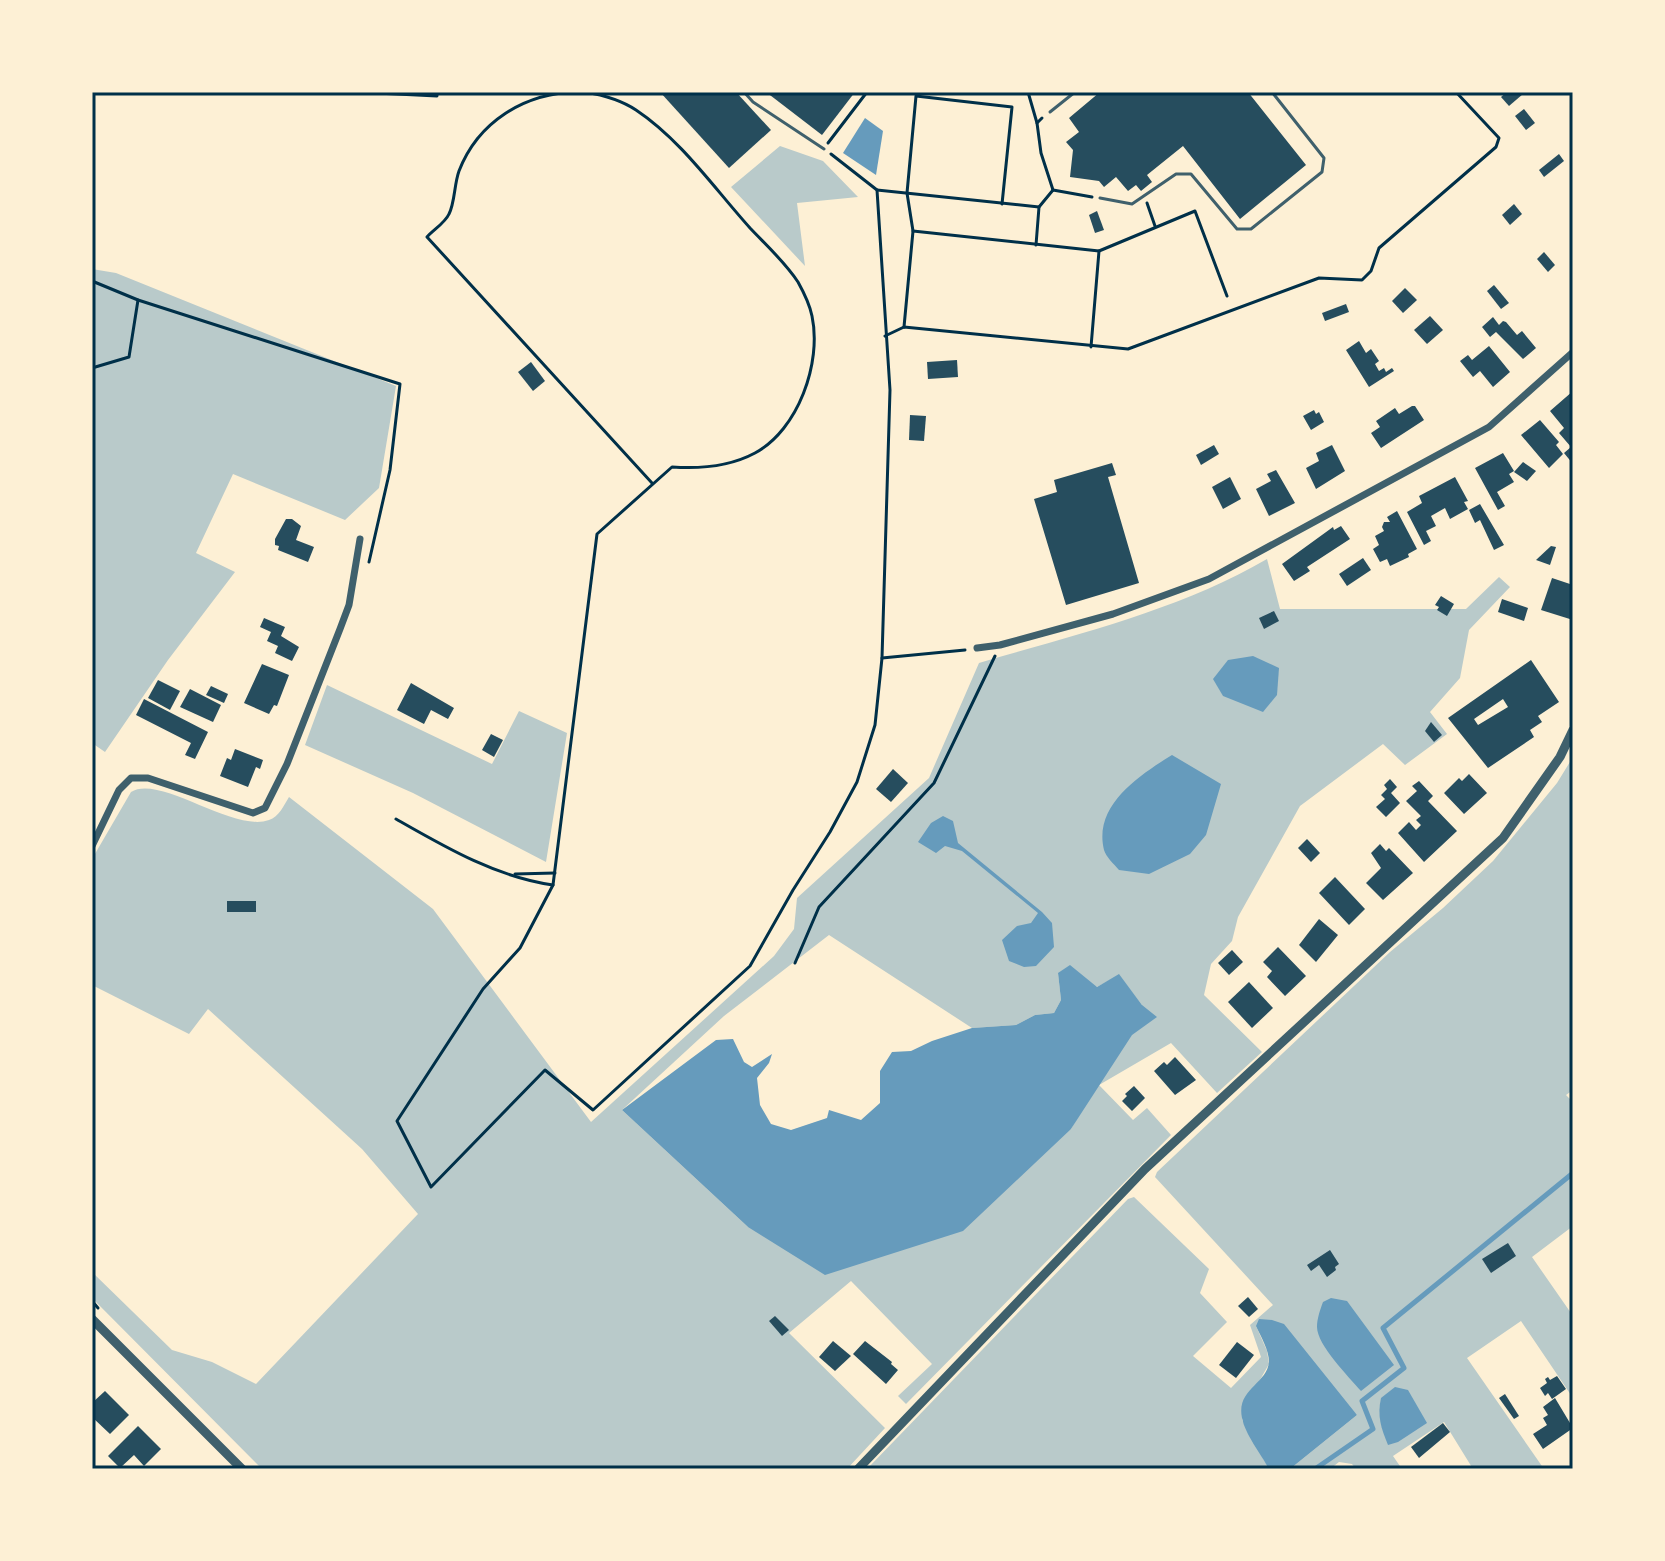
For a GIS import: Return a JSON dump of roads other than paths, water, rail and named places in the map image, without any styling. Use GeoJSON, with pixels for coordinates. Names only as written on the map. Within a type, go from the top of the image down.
{"type":"FeatureCollection","features":[{"type":"Feature","properties":{"kind":"street"},"geometry":{"type":"LineString","coordinates":[[977,648],[1000,645],[1113,614],[1209,579],[1489,427],[1573,352]]}},
{"type":"Feature","properties":{"kind":"street"},"geometry":{"type":"LineString","coordinates":[[92,846],[119,790],[131,778],[148,778],[253,813],[265,808],[287,764],[349,605],[360,539]]}},
{"type":"Feature","properties":{"kind":"street"},"geometry":{"type":"LineString","coordinates":[[858,1469],[1145,1169],[1503,838],[1560,757],[1573,730]]}},
{"type":"Feature","properties":{"kind":"street"},"geometry":{"type":"LineString","coordinates":[[92,1319],[242,1469]]}},
{"type":"Feature","properties":{"kind":"lane"},"geometry":{"type":"LineString","coordinates":[[744,92],[753,102],[824,149]]}},
{"type":"Feature","properties":{"kind":"lane"},"geometry":{"type":"LineString","coordinates":[[1050,112],[1075,92]]}},
{"type":"Feature","properties":{"kind":"lane"},"geometry":{"type":"LineString","coordinates":[[1100,198],[1132,204],[1176,174],[1191,174],[1237,229],[1251,229],[1322,172],[1324,158],[1272,92]]}},
{"type":"Feature","properties":{"kind":"water"},"geometry":{"type":"Polygon","coordinates":[[[865,118],[883,131],[876,175],[843,153],[865,118]]]}},
{"type":"Feature","properties":{"kind":"water"},"geometry":{"type":"Polygon","coordinates":[[[1253,656],[1279,668],[1277,695],[1263,712],[1223,696],[1213,679],[1228,660],[1253,656]]]}},
{"type":"Feature","properties":{"kind":"water"},"geometry":{"type":"Polygon","coordinates":[[[1172,755],[1221,784],[1206,835],[1190,854],[1149,874],[1119,870],[1104,850],[1102,834],[1105,819],[1122,793],[1172,755]]]}},
{"type":"Feature","properties":{"kind":"water"},"geometry":{"type":"Polygon","coordinates":[[[943,816],[953,821],[958,843],[1052,923],[1054,947],[1036,966],[1024,967],[1009,961],[1002,940],[1017,926],[1031,923],[1038,913],[962,851],[945,846],[936,853],[918,842],[931,823],[943,816]]]}},
{"type":"Feature","properties":{"kind":"water"},"geometry":{"type":"Polygon","coordinates":[[[1070,965],[1097,987],[1119,974],[1142,1005],[1157,1017],[1132,1035],[1071,1129],[963,1231],[825,1275],[748,1227],[622,1110],[716,1040],[733,1039],[744,1062],[752,1067],[772,1054],[757,1078],[760,1105],[771,1124],[791,1130],[827,1118],[829,1110],[861,1120],[880,1103],[880,1071],[892,1052],[911,1051],[972,1028],[1016,1025],[1035,1015],[1054,1013],[1061,1000],[1058,973],[1070,965]]]}},
{"type":"Feature","properties":{"kind":"water"},"geometry":{"type":"Polygon","coordinates":[[[1331,1298],[1347,1301],[1394,1365],[1361,1391],[1334,1360],[1318,1334],[1317,1324],[1323,1302],[1331,1298]]]}},
{"type":"Feature","properties":{"kind":"water"},"geometry":{"type":"Polygon","coordinates":[[[1259,1319],[1284,1324],[1357,1415],[1290,1469],[1269,1469],[1242,1418],[1243,1400],[1263,1376],[1269,1362],[1256,1326],[1259,1319]]]}},
{"type":"Feature","properties":{"kind":"water"},"geometry":{"type":"Polygon","coordinates":[[[1395,1387],[1408,1390],[1427,1423],[1388,1445],[1379,1411],[1381,1398],[1395,1387]]]}},
{"type":"Feature","properties":{"kind":"waterway"},"geometry":{"type":"LineString","coordinates":[[1315,1469],[1373,1429],[1362,1401],[1404,1368],[1383,1328],[1573,1173]]}}]}
